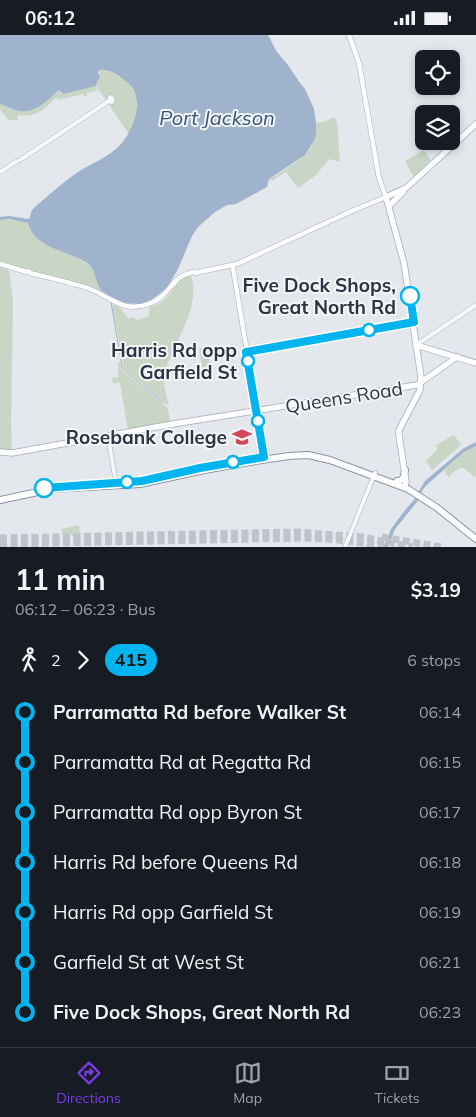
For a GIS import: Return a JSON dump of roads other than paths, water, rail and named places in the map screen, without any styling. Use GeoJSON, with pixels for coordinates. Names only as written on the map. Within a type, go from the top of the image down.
{"type":"FeatureCollection","features":[{"type":"Feature","properties":{"kind":"highway"},"geometry":{"type":"LineString","coordinates":[[0,498],[51,487],[142,481],[200,468],[298,452],[328,456],[406,486]]}},
{"type":"Feature","properties":{"kind":"highway"},"geometry":{"type":"LineString","coordinates":[[0,498],[52,489],[145,483],[264,458]]}},
{"type":"Feature","properties":{"kind":"highway"},"geometry":{"type":"LineString","coordinates":[[397,481],[403,479],[404,471]]}},
{"type":"Feature","properties":{"kind":"highway"},"geometry":{"type":"LineString","coordinates":[[374,474],[397,481],[406,486],[476,535]]}},
{"type":"Feature","properties":{"kind":"highway"},"geometry":{"type":"LineString","coordinates":[[421,495],[476,539]]}},
{"type":"Feature","properties":{"kind":"main road"},"geometry":{"type":"LineString","coordinates":[[349,35],[360,65],[380,181],[391,205],[403,254],[421,382],[420,390],[398,435],[406,486]]}},
{"type":"Feature","properties":{"kind":"main road"},"geometry":{"type":"LineString","coordinates":[[391,205],[404,190],[476,124]]}},
{"type":"Feature","properties":{"kind":"main road"},"geometry":{"type":"LineString","coordinates":[[0,264],[91,290],[120,305],[130,307],[147,304],[165,294],[185,274],[232,267],[354,210],[404,190]]}},
{"type":"Feature","properties":{"kind":"main road"},"geometry":{"type":"LineString","coordinates":[[387,197],[404,263],[413,322]]}},
{"type":"Feature","properties":{"kind":"main road"},"geometry":{"type":"LineString","coordinates":[[232,267],[264,458]]}},
{"type":"Feature","properties":{"kind":"main road"},"geometry":{"type":"LineString","coordinates":[[416,345],[476,363]]}},
{"type":"Feature","properties":{"kind":"main road"},"geometry":{"type":"LineString","coordinates":[[421,382],[457,357]]}},
{"type":"Feature","properties":{"kind":"main road","name":"Queens Road"},"geometry":{"type":"LineString","coordinates":[[0,452],[12,453],[418,385],[421,382]]}},
{"type":"Feature","properties":{"kind":"street"},"geometry":{"type":"LineString","coordinates":[[0,172],[109,101]]}},
{"type":"Feature","properties":{"kind":"street"},"geometry":{"type":"LineString","coordinates":[[416,345],[476,305]]}},
{"type":"Feature","properties":{"kind":"street"},"geometry":{"type":"LineString","coordinates":[[246,350],[413,322]]}},
{"type":"Feature","properties":{"kind":"street"},"geometry":{"type":"LineString","coordinates":[[108,436],[116,483]]}},
{"type":"Feature","properties":{"kind":"street"},"geometry":{"type":"LineString","coordinates":[[345,547],[374,474]]}},
{"type":"Feature","properties":{"kind":"water","name":"Port Jackson"},"geometry":{"type":"Polygon","coordinates":[[[0,35],[268,35],[277,52],[305,89],[314,109],[316,135],[305,155],[269,179],[267,187],[236,204],[227,205],[215,212],[198,227],[167,288],[151,300],[140,304],[123,303],[101,290],[92,269],[87,263],[45,244],[32,232],[28,223],[9,219],[0,220],[0,217],[9,216],[29,219],[32,210],[62,184],[78,172],[111,153],[120,145],[130,131],[136,113],[136,96],[133,88],[115,73],[100,70],[98,72],[100,77],[95,86],[63,94],[59,90],[41,105],[31,110],[19,111],[12,109],[0,104],[0,35]]]}},
{"type":"Feature","properties":{"kind":"water"},"geometry":{"type":"Polygon","coordinates":[[[476,442],[476,446],[464,452],[423,489],[417,502],[395,529],[388,547],[384,547],[391,529],[414,500],[425,481],[464,448],[476,442]]]}},
{"type":"Feature","properties":{"kind":"waterway"},"geometry":{"type":"LineString","coordinates":[[111,302],[122,367],[164,403]]}},
{"type":"Feature","properties":{"kind":"tunnel"},"geometry":{"type":"LineString","coordinates":[[0,538],[297,532],[362,537],[412,547]]}},
{"type":"Feature","properties":{"kind":"tunnel"},"geometry":{"type":"LineString","coordinates":[[382,537],[442,547]]}},
{"type":"Feature","properties":{"kind":"tunnel"},"geometry":{"type":"LineString","coordinates":[[0,544],[307,538],[347,541],[386,547]]}},
{"type":"Feature","properties":{"kind":"place","name":"Five Dock Shops, Great North Rd"},"geometry":{"type":"Point","coordinates":[410,296]}},
{"type":"Feature","properties":{"kind":"place","name":"Harris Rd opp Garfield St"},"geometry":{"type":"Point","coordinates":[248,361]}},
{"type":"Feature","properties":{"kind":"place","name":"Rosebank College"},"geometry":{"type":"Point","coordinates":[242,437]}}]}
